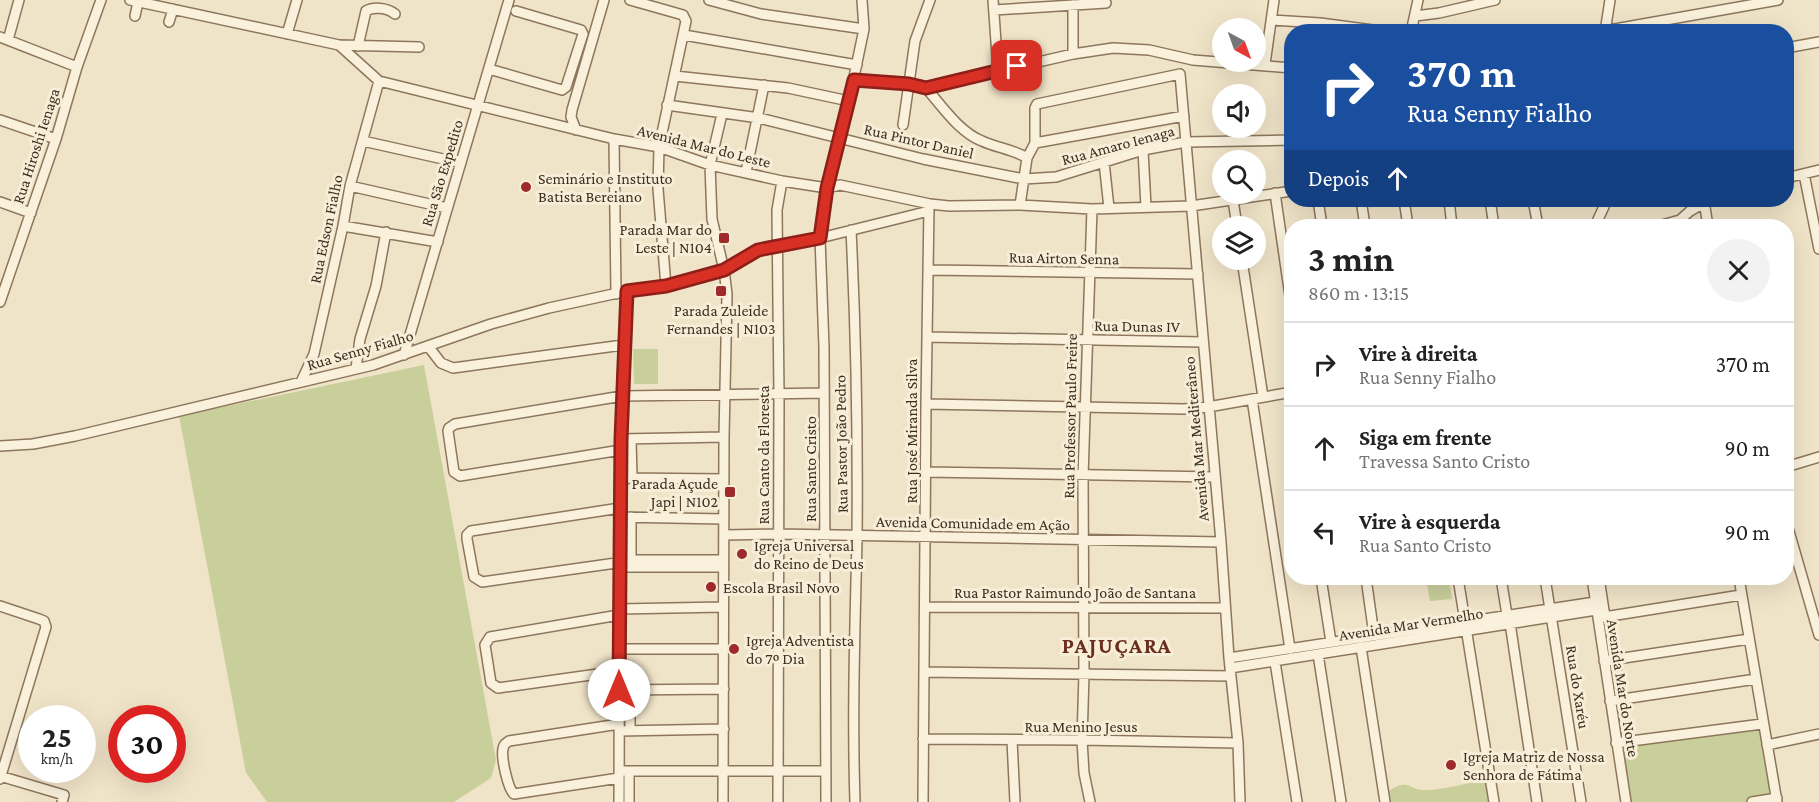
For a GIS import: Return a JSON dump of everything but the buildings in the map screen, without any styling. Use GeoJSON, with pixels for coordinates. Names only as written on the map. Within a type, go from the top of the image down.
{"type":"FeatureCollection","features":[{"type":"Feature","properties":{"kind":"street"},"geometry":{"type":"LineString","coordinates":[[19,0],[4,38],[77,67]]}},
{"type":"Feature","properties":{"kind":"street","name":"Rua Hiroshi Ienaga"},"geometry":{"type":"LineString","coordinates":[[0,302],[3,284],[31,213],[100,0]]}},
{"type":"Feature","properties":{"kind":"street"},"geometry":{"type":"LineString","coordinates":[[287,34],[297,0]]}},
{"type":"Feature","properties":{"kind":"street","name":"Rua São Expedito"},"geometry":{"type":"LineString","coordinates":[[404,355],[509,0]]}},
{"type":"Feature","properties":{"kind":"street"},"geometry":{"type":"LineString","coordinates":[[576,130],[571,117],[572,110],[604,0]]}},
{"type":"Feature","properties":{"kind":"street"},"geometry":{"type":"LineString","coordinates":[[630,0],[683,15],[686,21],[659,147],[658,189],[666,286]]}},
{"type":"Feature","properties":{"kind":"street"},"geometry":{"type":"LineString","coordinates":[[709,0],[761,14],[864,29]]}},
{"type":"Feature","properties":{"kind":"street","name":"Rua Santo Cristo"},"geometry":{"type":"LineString","coordinates":[[826,802],[824,308],[820,238],[827,188],[854,80],[864,29],[862,0]]}},
{"type":"Feature","properties":{"kind":"street"},"geometry":{"type":"LineString","coordinates":[[903,125],[915,41],[930,0]]}},
{"type":"Feature","properties":{"kind":"street"},"geometry":{"type":"LineString","coordinates":[[1266,58],[1275,0]]}},
{"type":"Feature","properties":{"kind":"street"},"geometry":{"type":"LineString","coordinates":[[1413,24],[1418,0]]}},
{"type":"Feature","properties":{"kind":"street"},"geometry":{"type":"LineString","coordinates":[[1415,16],[1495,0]]}},
{"type":"Feature","properties":{"kind":"street"},"geometry":{"type":"LineString","coordinates":[[1605,24],[1610,0]]}},
{"type":"Feature","properties":{"kind":"street"},"geometry":{"type":"LineString","coordinates":[[1643,24],[1779,0]]}},
{"type":"Feature","properties":{"kind":"street"},"geometry":{"type":"LineString","coordinates":[[135,16],[134,1],[339,45],[419,46]]}},
{"type":"Feature","properties":{"kind":"street"},"geometry":{"type":"LineString","coordinates":[[998,70],[994,5],[1106,3]]}},
{"type":"Feature","properties":{"kind":"street"},"geometry":{"type":"LineString","coordinates":[[1072,54],[1073,5]]}},
{"type":"Feature","properties":{"kind":"street"},"geometry":{"type":"LineString","coordinates":[[169,22],[173,9]]}},
{"type":"Feature","properties":{"kind":"street"},"geometry":{"type":"LineString","coordinates":[[358,46],[366,11],[384,9],[394,14]]}},
{"type":"Feature","properties":{"kind":"street"},"geometry":{"type":"LineString","coordinates":[[489,69],[562,90],[566,87],[583,34],[581,30],[516,11]]}},
{"type":"Feature","properties":{"kind":"street"},"geometry":{"type":"LineString","coordinates":[[1272,20],[1328,24]]}},
{"type":"Feature","properties":{"kind":"street"},"geometry":{"type":"LineString","coordinates":[[684,35],[857,65]]}},
{"type":"Feature","properties":{"kind":"street"},"geometry":{"type":"LineString","coordinates":[[1794,47],[1819,42]]}},
{"type":"Feature","properties":{"kind":"street","name":"Avenida Mar do Leste"},"geometry":{"type":"LineString","coordinates":[[339,45],[379,81],[614,140],[659,147],[710,165],[782,181],[827,188],[840,185],[929,207],[1020,205],[1092,209],[1191,206],[1212,203]]}},
{"type":"Feature","properties":{"kind":"street"},"geometry":{"type":"LineString","coordinates":[[854,80],[909,84],[926,88],[1072,54],[1129,48],[1193,60],[1212,61]]}},
{"type":"Feature","properties":{"kind":"street"},"geometry":{"type":"LineString","coordinates":[[1266,64],[1284,67]]}},
{"type":"Feature","properties":{"kind":"street","name":"Avenida Mar Mediterâneo"},"geometry":{"type":"LineString","coordinates":[[1035,143],[1035,108],[1039,103],[1180,74],[1238,743],[1240,802]]}},
{"type":"Feature","properties":{"kind":"street"},"geometry":{"type":"LineString","coordinates":[[675,76],[764,85],[849,101]]}},
{"type":"Feature","properties":{"kind":"street","name":"Rua Edson Fialho"},"geometry":{"type":"LineString","coordinates":[[302,382],[315,354],[350,186],[379,81]]}},
{"type":"Feature","properties":{"kind":"street"},"geometry":{"type":"LineString","coordinates":[[746,172],[764,85]]}},
{"type":"Feature","properties":{"kind":"street"},"geometry":{"type":"LineString","coordinates":[[926,88],[972,136],[1018,152],[1027,158]]}},
{"type":"Feature","properties":{"kind":"street","name":"Rua Pintor Daniel"},"geometry":{"type":"LineString","coordinates":[[667,105],[759,118],[923,159],[1024,179]]}},
{"type":"Feature","properties":{"kind":"street"},"geometry":{"type":"LineString","coordinates":[[722,114],[710,165],[712,219],[727,294],[723,479],[723,802]]}},
{"type":"Feature","properties":{"kind":"street"},"geometry":{"type":"LineString","coordinates":[[1020,205],[1027,158],[1035,143],[1184,116]]}},
{"type":"Feature","properties":{"kind":"street"},"geometry":{"type":"LineString","coordinates":[[0,120],[56,139]]}},
{"type":"Feature","properties":{"kind":"street"},"geometry":{"type":"LineString","coordinates":[[614,140],[616,294]]}},
{"type":"Feature","properties":{"kind":"street","name":"Rua Amaro Ienaga"},"geometry":{"type":"LineString","coordinates":[[1024,179],[1056,177],[1143,150],[1186,142],[1284,140]]}},
{"type":"Feature","properties":{"kind":"street"},"geometry":{"type":"LineString","coordinates":[[363,141],[461,163]]}},
{"type":"Feature","properties":{"kind":"street"},"geometry":{"type":"LineString","coordinates":[[1143,150],[1146,207]]}},
{"type":"Feature","properties":{"kind":"street"},"geometry":{"type":"LineString","coordinates":[[1104,162],[1109,208]]}},
{"type":"Feature","properties":{"kind":"street"},"geometry":{"type":"LineString","coordinates":[[1794,176],[1819,170]]}},
{"type":"Feature","properties":{"kind":"street"},"geometry":{"type":"LineString","coordinates":[[1804,174],[1819,249]]}},
{"type":"Feature","properties":{"kind":"street","name":"Rua Canto da Floresta"},"geometry":{"type":"LineString","coordinates":[[778,802],[777,210],[782,181]]}},
{"type":"Feature","properties":{"kind":"street"},"geometry":{"type":"LineString","coordinates":[[350,186],[447,208]]}},
{"type":"Feature","properties":{"kind":"street","name":"Avenida Mar do Leste"},"geometry":{"type":"LineString","coordinates":[[1266,194],[1284,191]]}},
{"type":"Feature","properties":{"kind":"street"},"geometry":{"type":"LineString","coordinates":[[1275,193],[1284,255]]}},
{"type":"Feature","properties":{"kind":"street"},"geometry":{"type":"LineString","coordinates":[[0,202],[31,213]]}},
{"type":"Feature","properties":{"kind":"street","name":"Rua Senny Fialho"},"geometry":{"type":"LineString","coordinates":[[0,446],[33,444],[75,436],[302,382],[404,355],[491,324],[549,308],[627,291],[666,286],[724,270],[758,250],[820,238],[929,207]]}},
{"type":"Feature","properties":{"kind":"street","name":"Rua José Miranda Silva"},"geometry":{"type":"LineString","coordinates":[[923,802],[929,207]]}},
{"type":"Feature","properties":{"kind":"street"},"geometry":{"type":"LineString","coordinates":[[1686,219],[1699,207]]}},
{"type":"Feature","properties":{"kind":"street","name":"Rua Professor Paulo Freire"},"geometry":{"type":"LineString","coordinates":[[1090,802],[1084,772],[1082,740],[1082,608],[1086,339],[1092,209]]}},
{"type":"Feature","properties":{"kind":"street"},"geometry":{"type":"LineString","coordinates":[[343,226],[438,242]]}},
{"type":"Feature","properties":{"kind":"street","name":"Rua Pastor João Pedro"},"geometry":{"type":"LineString","coordinates":[[851,230],[857,536],[854,673],[855,802]]}},
{"type":"Feature","properties":{"kind":"street"},"geometry":{"type":"LineString","coordinates":[[356,368],[360,339],[376,286],[386,232]]}},
{"type":"Feature","properties":{"kind":"street","name":"Rua Airton Senna"},"geometry":{"type":"LineString","coordinates":[[930,270],[1197,274]]}},
{"type":"Feature","properties":{"kind":"street"},"geometry":{"type":"LineString","coordinates":[[1244,270],[1263,397]]}},
{"type":"Feature","properties":{"kind":"street"},"geometry":{"type":"LineString","coordinates":[[619,802],[622,773],[619,727],[618,563],[623,345],[627,291]]}},
{"type":"Feature","properties":{"kind":"street","name":"Rua Dunas IV"},"geometry":{"type":"LineString","coordinates":[[927,337],[1203,342]]}},
{"type":"Feature","properties":{"kind":"street"},"geometry":{"type":"LineString","coordinates":[[428,346],[441,363],[453,368],[623,345]]}},
{"type":"Feature","properties":{"kind":"street"},"geometry":{"type":"LineString","coordinates":[[724,437],[631,439],[621,444],[460,476],[454,472],[448,431],[455,424],[622,396],[824,393]]}},
{"type":"Feature","properties":{"kind":"street"},"geometry":{"type":"LineString","coordinates":[[926,404],[1184,409],[1284,393]]}},
{"type":"Feature","properties":{"kind":"street"},"geometry":{"type":"LineString","coordinates":[[1252,399],[1290,649]]}},
{"type":"Feature","properties":{"kind":"street"},"geometry":{"type":"LineString","coordinates":[[631,439],[632,478]]}},
{"type":"Feature","properties":{"kind":"street"},"geometry":{"type":"LineString","coordinates":[[1794,464],[1819,457]]}},
{"type":"Feature","properties":{"kind":"street"},"geometry":{"type":"LineString","coordinates":[[927,472],[1214,477]]}},
{"type":"Feature","properties":{"kind":"street"},"geometry":{"type":"LineString","coordinates":[[621,478],[723,479]]}},
{"type":"Feature","properties":{"kind":"street"},"geometry":{"type":"LineString","coordinates":[[723,564],[618,563],[479,582],[474,577],[467,535],[471,531],[619,512],[631,518],[724,519]]}},
{"type":"Feature","properties":{"kind":"street"},"geometry":{"type":"LineString","coordinates":[[631,518],[631,564]]}},
{"type":"Feature","properties":{"kind":"street","name":"Avenida Comunidade em Ação"},"geometry":{"type":"LineString","coordinates":[[724,535],[925,536],[1221,542]]}},
{"type":"Feature","properties":{"kind":"street"},"geometry":{"type":"LineString","coordinates":[[1794,543],[1814,599],[1819,635]]}},
{"type":"Feature","properties":{"kind":"street"},"geometry":{"type":"LineString","coordinates":[[1322,585],[1331,642]]}},
{"type":"Feature","properties":{"kind":"street"},"geometry":{"type":"LineString","coordinates":[[1367,585],[1374,635]]}},
{"type":"Feature","properties":{"kind":"street"},"geometry":{"type":"LineString","coordinates":[[1459,585],[1494,802]]}},
{"type":"Feature","properties":{"kind":"street"},"geometry":{"type":"LineString","coordinates":[[1502,585],[1537,802]]}},
{"type":"Feature","properties":{"kind":"street","name":"Rua do Xaréu"},"geometry":{"type":"LineString","coordinates":[[1546,585],[1581,802]]}},
{"type":"Feature","properties":{"kind":"street","name":"Avenida Mar do Norte"},"geometry":{"type":"LineString","coordinates":[[1593,585],[1626,802]]}},
{"type":"Feature","properties":{"kind":"street"},"geometry":{"type":"LineString","coordinates":[[1598,612],[1599,585]]}},
{"type":"Feature","properties":{"kind":"street"},"geometry":{"type":"LineString","coordinates":[[1740,585],[1762,724],[1777,800],[1752,802]]}},
{"type":"Feature","properties":{"kind":"street","name":"Avenida Mar Vermelho"},"geometry":{"type":"LineString","coordinates":[[924,672],[1083,674],[1231,672],[1508,619],[1551,613],[1598,612],[1742,595]]}},
{"type":"Feature","properties":{"kind":"street"},"geometry":{"type":"LineString","coordinates":[[0,606],[44,621],[46,627],[0,777],[62,799]]}},
{"type":"Feature","properties":{"kind":"street"},"geometry":{"type":"LineString","coordinates":[[619,671],[498,688],[491,683],[485,645],[490,637],[619,612],[723,607]]}},
{"type":"Feature","properties":{"kind":"street","name":"Rua Pastor Raimundo João de Santana"},"geometry":{"type":"LineString","coordinates":[[925,607],[1226,608]]}},
{"type":"Feature","properties":{"kind":"street","name":"Avenida Mar Vermelho"},"geometry":{"type":"LineString","coordinates":[[1229,657],[1374,635],[1465,626]]}},
{"type":"Feature","properties":{"kind":"street"},"geometry":{"type":"LineString","coordinates":[[1605,661],[1749,639]]}},
{"type":"Feature","properties":{"kind":"street"},"geometry":{"type":"LineString","coordinates":[[1361,647],[1385,802]]}},
{"type":"Feature","properties":{"kind":"street"},"geometry":{"type":"LineString","coordinates":[[619,649],[724,649]]}},
{"type":"Feature","properties":{"kind":"street"},"geometry":{"type":"LineString","coordinates":[[1318,654],[1341,802]]}},
{"type":"Feature","properties":{"kind":"street"},"geometry":{"type":"LineString","coordinates":[[1615,660],[1628,741]]}},
{"type":"Feature","properties":{"kind":"street"},"geometry":{"type":"LineString","coordinates":[[1275,662],[1297,802]]}},
{"type":"Feature","properties":{"kind":"street"},"geometry":{"type":"LineString","coordinates":[[1610,701],[1756,679]]}},
{"type":"Feature","properties":{"kind":"street"},"geometry":{"type":"LineString","coordinates":[[619,690],[724,689]]}},
{"type":"Feature","properties":{"kind":"street"},"geometry":{"type":"LineString","coordinates":[[630,690],[630,730]]}},
{"type":"Feature","properties":{"kind":"street"},"geometry":{"type":"LineString","coordinates":[[1616,742],[1762,724]]}},
{"type":"Feature","properties":{"kind":"street"},"geometry":{"type":"LineString","coordinates":[[724,729],[630,730],[619,727],[509,741],[503,751],[509,790],[514,794],[622,773],[826,771]]}},
{"type":"Feature","properties":{"kind":"street"},"geometry":{"type":"LineString","coordinates":[[1767,746],[1819,734]]}},
{"type":"Feature","properties":{"kind":"street","name":"Rua Menino Jesus"},"geometry":{"type":"LineString","coordinates":[[923,739],[1238,743]]}},
{"type":"Feature","properties":{"kind":"street"},"geometry":{"type":"LineString","coordinates":[[1012,740],[1015,802]]}},
{"type":"Feature","properties":{"kind":"street"},"geometry":{"type":"LineString","coordinates":[[622,773],[629,802]]}},
{"type":"Feature","properties":{"kind":"green space"},"geometry":{"type":"Polygon","coordinates":[[[633,349],[658,349],[658,384],[634,384],[633,349]]]}},
{"type":"Feature","properties":{"kind":"green space"},"geometry":{"type":"Polygon","coordinates":[[[424,365],[496,760],[491,778],[454,802],[267,802],[246,773],[179,416],[424,365]]]}},
{"type":"Feature","properties":{"kind":"green space"},"geometry":{"type":"Polygon","coordinates":[[[1427,585],[1450,585],[1452,599],[1430,601],[1427,585]]]}},
{"type":"Feature","properties":{"kind":"green space"},"geometry":{"type":"Polygon","coordinates":[[[1762,724],[1777,798],[1747,802],[1626,802],[1619,742],[1762,724]]]}},
{"type":"Feature","properties":{"kind":"green space"},"geometry":{"type":"Polygon","coordinates":[[[1486,779],[1490,802],[1389,802],[1389,791],[1401,785],[1420,790],[1433,790],[1486,779]]]}},
{"type":"Feature","properties":{"kind":"place","name":"Seminário e Instituto Batista Bereiano"},"geometry":{"type":"Point","coordinates":[526,187]}},
{"type":"Feature","properties":{"kind":"place","name":"Parada Mar do Leste | N104"},"geometry":{"type":"Point","coordinates":[724,238]}},
{"type":"Feature","properties":{"kind":"place","name":"Parada Zuleide Fernandes | N103"},"geometry":{"type":"Point","coordinates":[721,291]}},
{"type":"Feature","properties":{"kind":"place","name":"Parada Açude Japi | N102"},"geometry":{"type":"Point","coordinates":[730,492]}},
{"type":"Feature","properties":{"kind":"place","name":"Igreja Universal do Reino de Deus"},"geometry":{"type":"Point","coordinates":[742,554]}},
{"type":"Feature","properties":{"kind":"place","name":"Escola Brasil Novo"},"geometry":{"type":"Point","coordinates":[711,587]}},
{"type":"Feature","properties":{"kind":"place","name":"Igreja Adventista do 7º Dia"},"geometry":{"type":"Point","coordinates":[734,649]}},
{"type":"Feature","properties":{"kind":"place","name":"Igreja Matriz de Nossa Senhora de Fátima"},"geometry":{"type":"Point","coordinates":[1451,765]}},
{"type":"Feature","properties":{"kind":"district","name":"PAJUÇARA"},"geometry":{"type":"Point","coordinates":[1117,645]}},
{"type":"Feature","properties":{"kind":"route"},"geometry":{"type":"LineString","coordinates":[[619,690],[619,517],[623,345],[627,291],[666,286],[724,270],[758,250],[820,238],[827,188],[854,80],[909,84],[926,88],[1017,66]]}}]}
